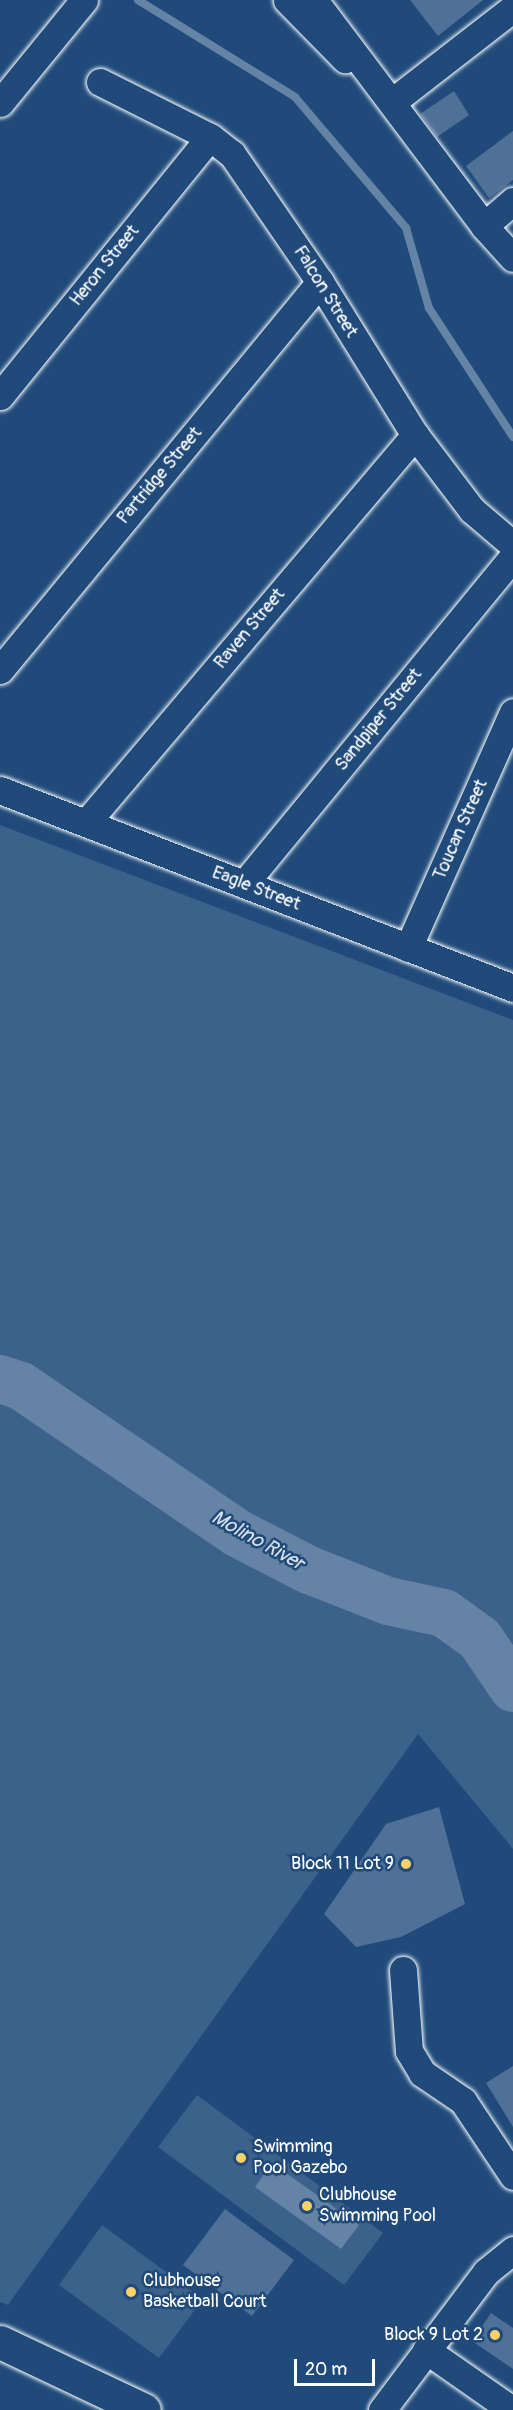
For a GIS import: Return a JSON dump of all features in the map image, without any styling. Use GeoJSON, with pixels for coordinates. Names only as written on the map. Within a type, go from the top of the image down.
{"type":"FeatureCollection","features":[{"type":"Feature","properties":{"kind":"main road"},"geometry":{"type":"LineString","coordinates":[[0,2342],[144,2410]]}},
{"type":"Feature","properties":{"kind":"street"},"geometry":{"type":"LineString","coordinates":[[287,0],[392,102]]}},
{"type":"Feature","properties":{"kind":"street"},"geometry":{"type":"LineString","coordinates":[[314,0],[484,226],[513,258]]}},
{"type":"Feature","properties":{"kind":"street"},"geometry":{"type":"LineString","coordinates":[[0,103],[81,4]]}},
{"type":"Feature","properties":{"kind":"street"},"geometry":{"type":"LineString","coordinates":[[392,102],[513,8]]}},
{"type":"Feature","properties":{"kind":"street","name":"Falcon Street"},"geometry":{"type":"LineString","coordinates":[[100,82],[210,137],[232,154],[253,180],[320,282],[415,435],[472,510],[513,545]]}},
{"type":"Feature","properties":{"kind":"street","name":"Heron Street"},"geometry":{"type":"LineString","coordinates":[[0,396],[210,137]]}},
{"type":"Feature","properties":{"kind":"street"},"geometry":{"type":"LineString","coordinates":[[484,226],[513,201]]}},
{"type":"Feature","properties":{"kind":"street"},"geometry":{"type":"LineString","coordinates":[[484,226],[513,275]]}},
{"type":"Feature","properties":{"kind":"street","name":"Partridge Street"},"geometry":{"type":"LineString","coordinates":[[0,670],[320,282]]}},
{"type":"Feature","properties":{"kind":"street","name":"Raven Street"},"geometry":{"type":"LineString","coordinates":[[86,823],[415,435]]}},
{"type":"Feature","properties":{"kind":"street","name":"Sandpiper Street"},"geometry":{"type":"LineString","coordinates":[[244,884],[513,557]]}},
{"type":"Feature","properties":{"kind":"street","name":"Toucan Street"},"geometry":{"type":"LineString","coordinates":[[408,948],[513,712]]}},
{"type":"Feature","properties":{"kind":"street","name":"Eagle Street"},"geometry":{"type":"LineString","coordinates":[[0,790],[513,987]]}},
{"type":"Feature","properties":{"kind":"street"},"geometry":{"type":"LineString","coordinates":[[403,1970],[409,2051],[422,2073],[463,2101],[513,2176]]}},
{"type":"Feature","properties":{"kind":"street"},"geometry":{"type":"LineString","coordinates":[[382,2410],[486,2272],[513,2250]]}},
{"type":"Feature","properties":{"kind":"street"},"geometry":{"type":"LineString","coordinates":[[426,2350],[513,2410]]}},
{"type":"Feature","properties":{"kind":"shaded area"},"geometry":{"type":"Polygon","coordinates":[[[0,825],[513,1020],[513,1849],[418,1734],[8,2305],[0,2302],[0,825]]]}},
{"type":"Feature","properties":{"kind":"shaded area"},"geometry":{"type":"Polygon","coordinates":[[[197,2095],[383,2233],[344,2285],[158,2147],[197,2095]]]}},
{"type":"Feature","properties":{"kind":"shaded area","name":"Clubhouse Swimming Pool"},"geometry":{"type":"Polygon","coordinates":[[[272,2163],[359,2225],[341,2249],[255,2187],[272,2163]]]}},
{"type":"Feature","properties":{"kind":"shaded area","name":"Clubhouse Basketball Court"},"geometry":{"type":"Polygon","coordinates":[[[102,2225],[203,2299],[159,2358],[59,2285],[102,2225]]]}},
{"type":"Feature","properties":{"kind":"building"},"geometry":{"type":"Polygon","coordinates":[[[410,0],[483,0],[438,36],[410,0]]]}},
{"type":"Feature","properties":{"kind":"building"},"geometry":{"type":"Polygon","coordinates":[[[454,91],[469,115],[437,137],[420,114],[454,91]]]}},
{"type":"Feature","properties":{"kind":"building"},"geometry":{"type":"Polygon","coordinates":[[[513,131],[513,180],[489,198],[466,166],[513,131]]]}},
{"type":"Feature","properties":{"kind":"building","name":"Block 11 Lot 9"},"geometry":{"type":"Polygon","coordinates":[[[439,1807],[465,1904],[401,1937],[356,1947],[324,1914],[386,1824],[439,1807]]]}},
{"type":"Feature","properties":{"kind":"building"},"geometry":{"type":"Polygon","coordinates":[[[513,2066],[513,2127],[486,2083],[513,2066]]]}},
{"type":"Feature","properties":{"kind":"building"},"geometry":{"type":"Polygon","coordinates":[[[225,2209],[294,2260],[252,2316],[183,2265],[225,2209]]]}},
{"type":"Feature","properties":{"kind":"building","name":"Block 9 Lot 2"},"geometry":{"type":"Polygon","coordinates":[[[491,2313],[513,2328],[513,2369],[472,2341],[491,2313]]]}},
{"type":"Feature","properties":{"kind":"waterway"},"geometry":{"type":"LineString","coordinates":[[138,0],[295,97],[406,228],[429,308],[513,437]]}},
{"type":"Feature","properties":{"kind":"waterway","name":"Molino River"},"geometry":{"type":"LineString","coordinates":[[0,1379],[21,1386],[239,1534],[309,1570],[388,1601],[444,1613],[480,1639],[513,1688]]}},
{"type":"Feature","properties":{"kind":"place","name":"Block 11 Lot 9"},"geometry":{"type":"Point","coordinates":[406,1864]}},
{"type":"Feature","properties":{"kind":"place","name":"Swimming Pool Gazebo"},"geometry":{"type":"Point","coordinates":[241,2158]}},
{"type":"Feature","properties":{"kind":"place","name":"Clubhouse Swimming Pool"},"geometry":{"type":"Point","coordinates":[307,2206]}},
{"type":"Feature","properties":{"kind":"place","name":"Clubhouse Basketball Court"},"geometry":{"type":"Point","coordinates":[131,2292]}},
{"type":"Feature","properties":{"kind":"place","name":"Block 9 Lot 2"},"geometry":{"type":"Point","coordinates":[495,2335]}}]}
